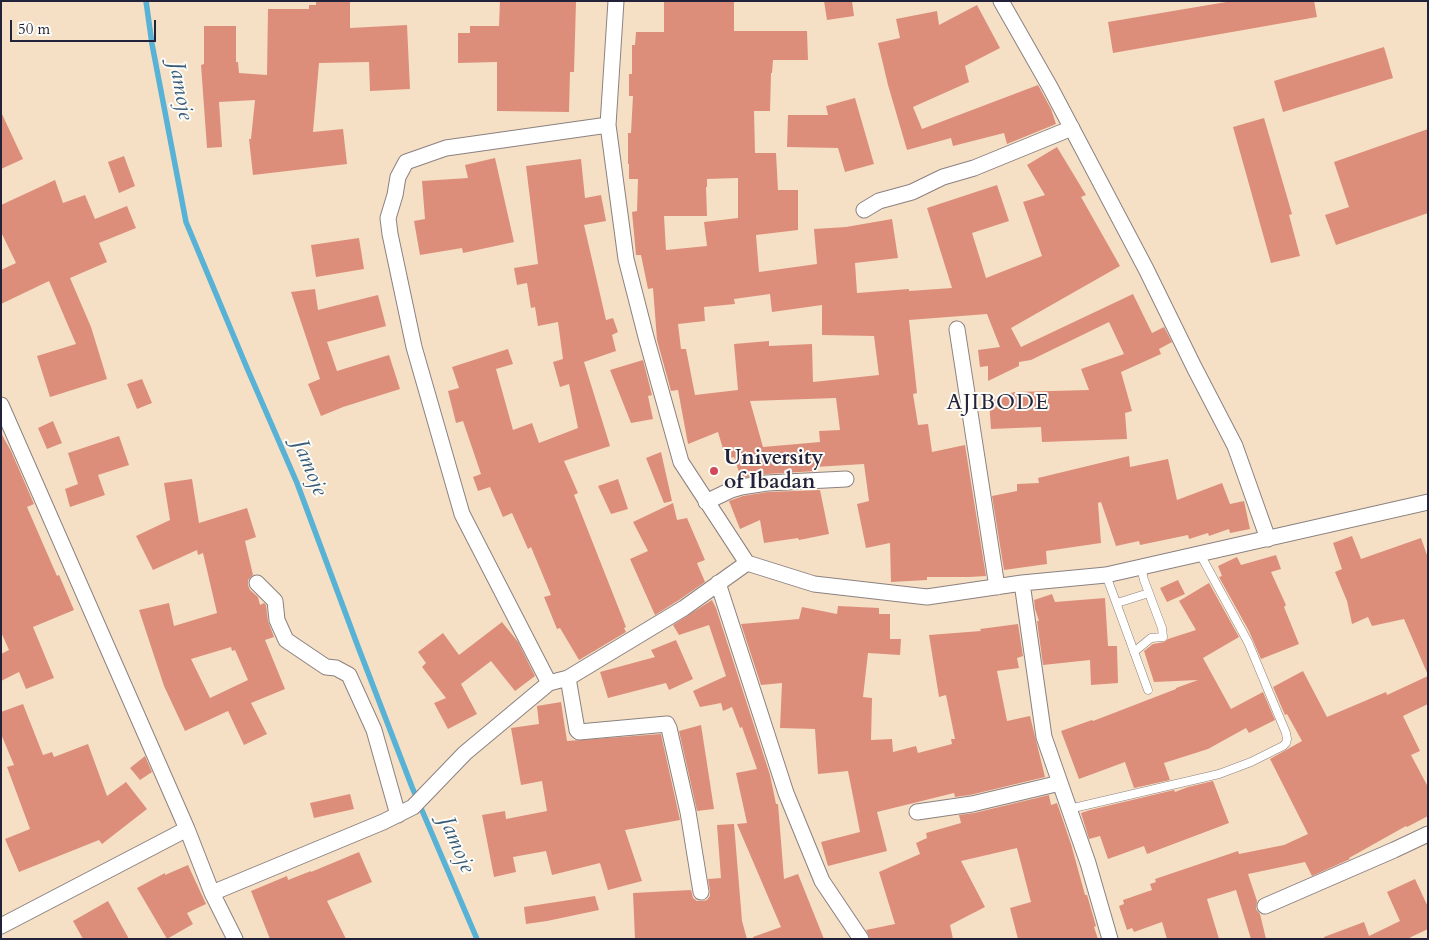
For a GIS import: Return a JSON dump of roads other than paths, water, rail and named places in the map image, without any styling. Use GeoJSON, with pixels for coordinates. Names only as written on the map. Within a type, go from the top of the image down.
{"type":"FeatureCollection","features":[{"type":"Feature","properties":{"kind":"street"},"geometry":{"type":"LineString","coordinates":[[616,1],[608,125],[626,260],[681,462],[747,563],[814,584],[927,597],[1022,583],[1106,575],[1428,502]]}},
{"type":"Feature","properties":{"kind":"street"},"geometry":{"type":"LineString","coordinates":[[1001,1],[1072,128],[1236,446],[1268,538]]}},
{"type":"Feature","properties":{"kind":"street"},"geometry":{"type":"LineString","coordinates":[[549,683],[462,514],[414,347],[388,218],[398,176],[406,162],[446,148],[608,125]]}},
{"type":"Feature","properties":{"kind":"street"},"geometry":{"type":"LineString","coordinates":[[864,210],[879,201],[912,192],[943,176],[974,168],[1072,128]]}},
{"type":"Feature","properties":{"kind":"street"},"geometry":{"type":"LineString","coordinates":[[957,329],[996,587]]}},
{"type":"Feature","properties":{"kind":"street"},"geometry":{"type":"LineString","coordinates":[[1,405],[187,829],[212,893],[235,939]]}},
{"type":"Feature","properties":{"kind":"street"},"geometry":{"type":"LineString","coordinates":[[706,502],[741,487],[767,483],[846,478]]}},
{"type":"Feature","properties":{"kind":"street"},"geometry":{"type":"LineString","coordinates":[[212,893],[383,822],[413,807],[465,753],[549,683],[568,678],[684,608],[747,563]]}},
{"type":"Feature","properties":{"kind":"street"},"geometry":{"type":"LineString","coordinates":[[257,583],[275,601],[277,620],[286,640],[326,667],[336,668],[349,675],[374,730],[398,815]]}},
{"type":"Feature","properties":{"kind":"street"},"geometry":{"type":"LineString","coordinates":[[718,583],[786,793],[822,882],[861,939]]}},
{"type":"Feature","properties":{"kind":"street"},"geometry":{"type":"LineString","coordinates":[[1022,583],[1044,737],[1088,863],[1110,939]]}},
{"type":"Feature","properties":{"kind":"street"},"geometry":{"type":"LineString","coordinates":[[568,678],[577,730],[579,732],[667,724],[688,812],[701,892]]}},
{"type":"Feature","properties":{"kind":"street"},"geometry":{"type":"LineString","coordinates":[[917,812],[972,804],[1060,783]]}},
{"type":"Feature","properties":{"kind":"street"},"geometry":{"type":"LineString","coordinates":[[1,926],[187,829]]}},
{"type":"Feature","properties":{"kind":"street"},"geometry":{"type":"LineString","coordinates":[[1265,906],[1428,834]]}},
{"type":"Feature","properties":{"kind":"lane"},"geometry":{"type":"LineString","coordinates":[[1069,809],[1128,797],[1219,774],[1251,762],[1286,743],[1286,733],[1248,642],[1200,554]]}},
{"type":"Feature","properties":{"kind":"lane"},"geometry":{"type":"LineString","coordinates":[[1134,652],[1151,638],[1163,637],[1162,628],[1141,567]]}},
{"type":"Feature","properties":{"kind":"lane"},"geometry":{"type":"LineString","coordinates":[[1106,575],[1148,690]]}},
{"type":"Feature","properties":{"kind":"lane"},"geometry":{"type":"LineString","coordinates":[[1117,603],[1149,593]]}},
{"type":"Feature","properties":{"kind":"waterway","name":"Jamoje"},"geometry":{"type":"LineString","coordinates":[[146,1],[152,44],[186,222],[297,483],[412,787],[477,939]]}},
{"type":"Feature","properties":{"kind":"place","name":"University of Ibadan"},"geometry":{"type":"Point","coordinates":[714,471]}},
{"type":"Feature","properties":{"kind":"district","name":"AJIBODE"},"geometry":{"type":"Point","coordinates":[998,404]}}]}
